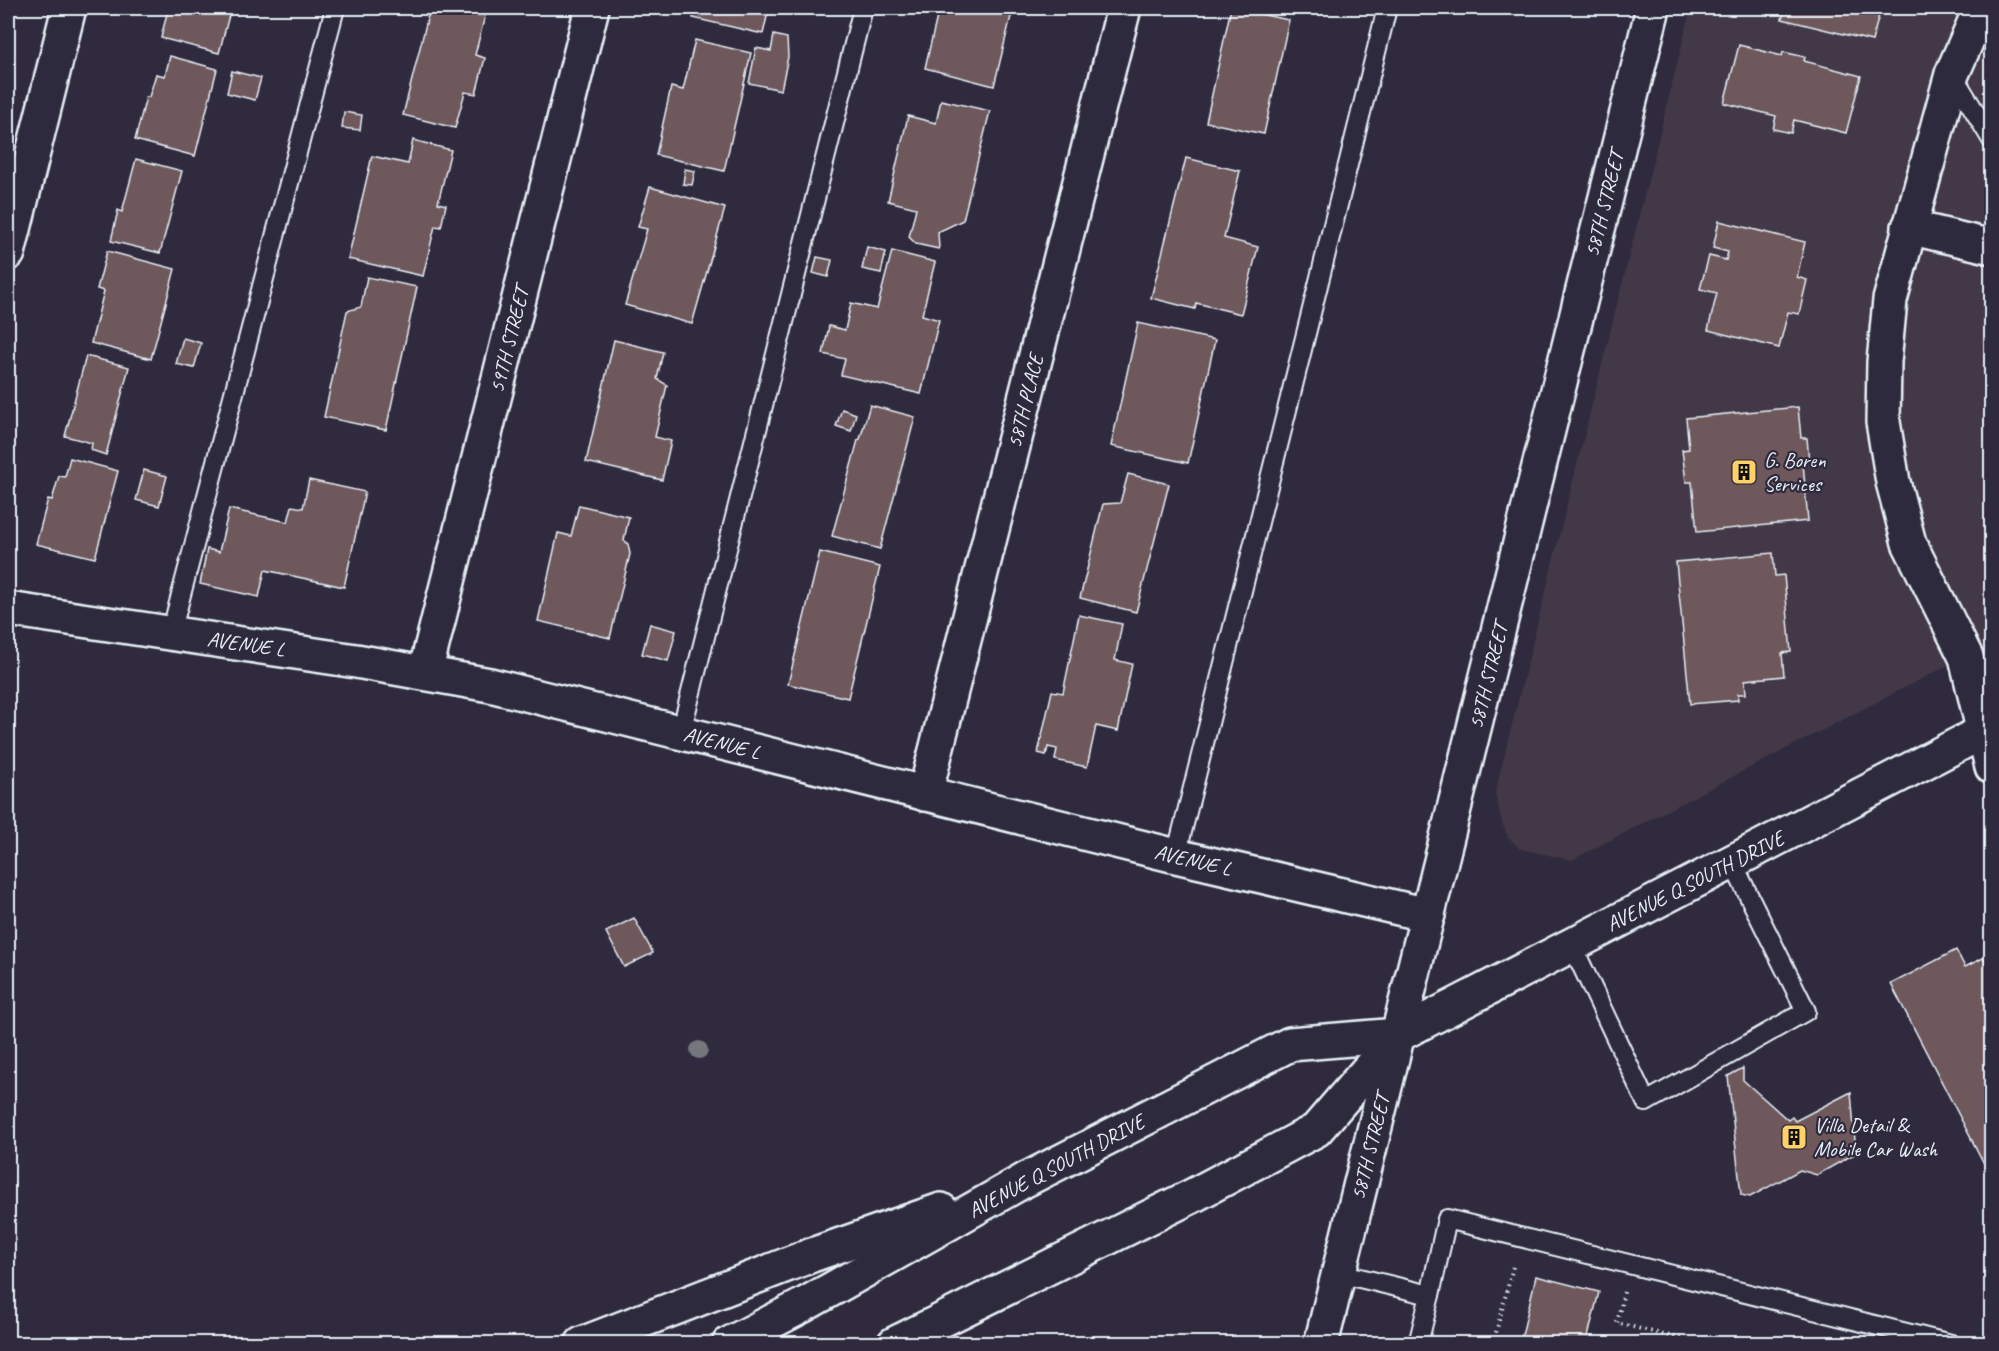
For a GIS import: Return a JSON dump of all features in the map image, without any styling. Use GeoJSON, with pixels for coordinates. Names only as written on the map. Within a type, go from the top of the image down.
{"type":"FeatureCollection","features":[{"type":"Feature","properties":{"kind":"main road"},"geometry":{"type":"LineString","coordinates":[[8,253],[69,8]]}},
{"type":"Feature","properties":{"kind":"main road","name":"59TH STREET"},"geometry":{"type":"LineString","coordinates":[[425,673],[592,8]]}},
{"type":"Feature","properties":{"kind":"main road","name":"58TH PLACE"},"geometry":{"type":"LineString","coordinates":[[925,794],[1124,8]]}},
{"type":"Feature","properties":{"kind":"main road","name":"58TH STREET"},"geometry":{"type":"LineString","coordinates":[[1321,1344],[1653,8]]}},
{"type":"Feature","properties":{"kind":"main road"},"geometry":{"type":"LineString","coordinates":[[1981,8],[1952,74],[1890,300],[1884,362],[1883,423],[1893,482],[1909,543],[1966,657],[1987,730],[1992,768]]}},
{"type":"Feature","properties":{"kind":"main road"},"geometry":{"type":"LineString","coordinates":[[1909,227],[1992,247]]}},
{"type":"Feature","properties":{"kind":"main road","name":"AVENUE L"},"geometry":{"type":"LineString","coordinates":[[8,609],[356,660],[489,685],[1176,856],[1428,915]]}},
{"type":"Feature","properties":{"kind":"main road","name":"AVENUE Q SOUTH DRIVE"},"geometry":{"type":"LineString","coordinates":[[894,1344],[1194,1195],[1316,1130],[1398,1035],[1987,730]]}},
{"type":"Feature","properties":{"kind":"main road","name":"AVENUE Q SOUTH DRIVE"},"geometry":{"type":"LineString","coordinates":[[729,1344],[802,1306],[1025,1180],[1290,1044],[1398,1035]]}},
{"type":"Feature","properties":{"kind":"main road"},"geometry":{"type":"LineString","coordinates":[[582,1344],[812,1255],[1025,1180]]}},
{"type":"Feature","properties":{"kind":"main road"},"geometry":{"type":"LineString","coordinates":[[941,1344],[1194,1195]]}},
{"type":"Feature","properties":{"kind":"lane"},"geometry":{"type":"LineString","coordinates":[[171,633],[335,8]]}},
{"type":"Feature","properties":{"kind":"lane"},"geometry":{"type":"LineString","coordinates":[[681,732],[863,8]]}},
{"type":"Feature","properties":{"kind":"lane"},"geometry":{"type":"LineString","coordinates":[[1176,856],[1387,8]]}},
{"type":"Feature","properties":{"kind":"lane"},"geometry":{"type":"LineString","coordinates":[[1952,74],[1992,140]]}},
{"type":"Feature","properties":{"kind":"lane"},"geometry":{"type":"LineString","coordinates":[[1572,945],[1646,1102],[1806,1011],[1732,862]]}},
{"type":"Feature","properties":{"kind":"lane"},"geometry":{"type":"LineString","coordinates":[[1418,1344],[1447,1219],[1951,1344]]}},
{"type":"Feature","properties":{"kind":"lane"},"geometry":{"type":"LineString","coordinates":[[1339,1273],[1430,1295]]}},
{"type":"Feature","properties":{"kind":"path"},"geometry":{"type":"LineString","coordinates":[[1493,1344],[1514,1262],[1525,1265]]}},
{"type":"Feature","properties":{"kind":"path"},"geometry":{"type":"LineString","coordinates":[[1625,1289],[1617,1323],[1702,1344]]}},
{"type":"Feature","properties":{"kind":"shaded area"},"geometry":{"type":"Polygon","coordinates":[[[1691,8],[1991,8],[1991,643],[1572,860],[1520,849],[1508,837],[1495,793],[1691,8]]]}},
{"type":"Feature","properties":{"kind":"building"},"geometry":{"type":"Polygon","coordinates":[[[178,8],[231,8],[219,53],[161,38],[168,9],[177,12],[178,8]]]}},
{"type":"Feature","properties":{"kind":"building"},"geometry":{"type":"Polygon","coordinates":[[[430,8],[487,8],[475,55],[485,58],[476,94],[465,92],[455,128],[403,115],[430,8]]]}},
{"type":"Feature","properties":{"kind":"building"},"geometry":{"type":"Polygon","coordinates":[[[695,8],[769,8],[763,34],[693,18],[695,8]]]}},
{"type":"Feature","properties":{"kind":"building"},"geometry":{"type":"Polygon","coordinates":[[[939,8],[1013,8],[994,86],[925,68],[939,8]]]}},
{"type":"Feature","properties":{"kind":"building"},"geometry":{"type":"Polygon","coordinates":[[[1231,8],[1289,20],[1264,134],[1206,122],[1231,8]]]}},
{"type":"Feature","properties":{"kind":"building"},"geometry":{"type":"Polygon","coordinates":[[[1785,8],[1881,8],[1872,41],[1782,19],[1785,8]]]}},
{"type":"Feature","properties":{"kind":"building"},"geometry":{"type":"Polygon","coordinates":[[[774,35],[787,38],[788,57],[781,90],[749,83],[756,48],[771,51],[774,35]]]}},
{"type":"Feature","properties":{"kind":"building"},"geometry":{"type":"Polygon","coordinates":[[[695,40],[751,53],[724,171],[656,155],[671,87],[683,90],[695,40]]]}},
{"type":"Feature","properties":{"kind":"building"},"geometry":{"type":"Polygon","coordinates":[[[1739,45],[1782,56],[1783,52],[1805,57],[1804,61],[1861,76],[1846,133],[1794,120],[1791,133],[1773,129],[1776,116],[1724,103],[1739,45]]]}},
{"type":"Feature","properties":{"kind":"building"},"geometry":{"type":"Polygon","coordinates":[[[170,56],[217,69],[195,156],[135,140],[146,97],[149,97],[156,74],[165,76],[170,56]]]}},
{"type":"Feature","properties":{"kind":"building"},"geometry":{"type":"Polygon","coordinates":[[[232,71],[261,78],[255,100],[227,93],[232,71]]]}},
{"type":"Feature","properties":{"kind":"building"},"geometry":{"type":"Polygon","coordinates":[[[941,100],[990,111],[963,220],[938,232],[939,249],[916,244],[909,237],[916,208],[888,201],[908,116],[936,123],[941,100]]]}},
{"type":"Feature","properties":{"kind":"building"},"geometry":{"type":"Polygon","coordinates":[[[344,112],[362,115],[360,130],[342,128],[344,112]]]}},
{"type":"Feature","properties":{"kind":"building"},"geometry":{"type":"Polygon","coordinates":[[[413,140],[451,150],[438,203],[446,205],[441,227],[435,226],[423,276],[348,259],[372,156],[408,164],[413,140]]]}},
{"type":"Feature","properties":{"kind":"building"},"geometry":{"type":"Polygon","coordinates":[[[1186,158],[1240,171],[1224,238],[1258,247],[1241,314],[1196,303],[1195,309],[1151,298],[1186,158]]]}},
{"type":"Feature","properties":{"kind":"building"},"geometry":{"type":"Polygon","coordinates":[[[136,159],[182,171],[160,253],[111,241],[118,210],[122,212],[136,159]]]}},
{"type":"Feature","properties":{"kind":"building"},"geometry":{"type":"Polygon","coordinates":[[[685,169],[695,171],[692,185],[683,184],[685,169]]]}},
{"type":"Feature","properties":{"kind":"building"},"geometry":{"type":"Polygon","coordinates":[[[650,187],[725,208],[692,324],[625,305],[647,229],[638,227],[650,187]]]}},
{"type":"Feature","properties":{"kind":"building"},"geometry":{"type":"Polygon","coordinates":[[[1719,221],[1805,242],[1797,277],[1807,280],[1799,314],[1788,312],[1779,348],[1708,330],[1717,293],[1700,289],[1709,256],[1726,260],[1728,252],[1713,248],[1719,221]]]}},
{"type":"Feature","properties":{"kind":"building"},"geometry":{"type":"Polygon","coordinates":[[[867,247],[886,252],[881,273],[862,269],[867,247]]]}},
{"type":"Feature","properties":{"kind":"building"},"geometry":{"type":"Polygon","coordinates":[[[107,251],[175,269],[151,359],[91,343],[104,291],[97,289],[107,251]]]}},
{"type":"Feature","properties":{"kind":"building"},"geometry":{"type":"Polygon","coordinates":[[[892,251],[935,262],[922,315],[939,320],[921,394],[841,375],[845,359],[823,354],[829,326],[845,330],[851,303],[877,309],[892,251]]]}},
{"type":"Feature","properties":{"kind":"building"},"geometry":{"type":"Polygon","coordinates":[[[817,257],[832,260],[828,277],[813,273],[817,257]]]}},
{"type":"Feature","properties":{"kind":"building"},"geometry":{"type":"Polygon","coordinates":[[[367,277],[417,287],[386,430],[324,417],[347,311],[361,307],[367,277]]]}},
{"type":"Feature","properties":{"kind":"building"},"geometry":{"type":"Polygon","coordinates":[[[1138,323],[1215,340],[1188,463],[1111,446],[1138,323]]]}},
{"type":"Feature","properties":{"kind":"building"},"geometry":{"type":"Polygon","coordinates":[[[183,338],[201,343],[194,368],[176,364],[183,338]]]}},
{"type":"Feature","properties":{"kind":"building"},"geometry":{"type":"Polygon","coordinates":[[[614,340],[663,352],[657,379],[667,385],[655,437],[671,441],[662,480],[586,462],[614,340]]]}},
{"type":"Feature","properties":{"kind":"building"},"geometry":{"type":"Polygon","coordinates":[[[86,356],[129,367],[106,455],[91,450],[92,443],[65,436],[86,356]]]}},
{"type":"Feature","properties":{"kind":"building"},"geometry":{"type":"Polygon","coordinates":[[[870,405],[915,417],[880,549],[832,536],[870,405]]]}},
{"type":"Feature","properties":{"kind":"building","name":"G. Boren Services"},"geometry":{"type":"Polygon","coordinates":[[[1798,407],[1801,438],[1807,438],[1809,462],[1803,463],[1808,521],[1697,532],[1692,482],[1686,482],[1682,450],[1689,449],[1686,418],[1798,407]]]}},
{"type":"Feature","properties":{"kind":"building"},"geometry":{"type":"Polygon","coordinates":[[[842,409],[856,414],[851,431],[836,426],[842,409]]]}},
{"type":"Feature","properties":{"kind":"building"},"geometry":{"type":"Polygon","coordinates":[[[70,458],[118,471],[95,558],[36,544],[48,499],[52,500],[59,476],[65,477],[70,458]]]}},
{"type":"Feature","properties":{"kind":"building"},"geometry":{"type":"Polygon","coordinates":[[[144,470],[167,476],[159,506],[136,500],[144,470]]]}},
{"type":"Feature","properties":{"kind":"building"},"geometry":{"type":"Polygon","coordinates":[[[1128,474],[1169,484],[1136,612],[1080,598],[1103,504],[1120,503],[1128,474]]]}},
{"type":"Feature","properties":{"kind":"building"},"geometry":{"type":"Polygon","coordinates":[[[309,480],[365,492],[344,587],[265,570],[259,597],[200,584],[207,549],[219,552],[229,509],[288,522],[292,506],[303,508],[309,480]]]}},
{"type":"Feature","properties":{"kind":"building"},"geometry":{"type":"Polygon","coordinates":[[[579,505],[629,517],[624,540],[628,544],[630,554],[610,638],[538,621],[558,533],[571,536],[579,505]]]}},
{"type":"Feature","properties":{"kind":"building"},"geometry":{"type":"Polygon","coordinates":[[[820,552],[880,567],[848,698],[788,684],[820,552]]]}},
{"type":"Feature","properties":{"kind":"building"},"geometry":{"type":"Polygon","coordinates":[[[1773,553],[1775,576],[1784,575],[1791,652],[1782,653],[1784,676],[1745,680],[1746,694],[1738,694],[1738,700],[1690,704],[1676,562],[1773,553]]]}},
{"type":"Feature","properties":{"kind":"building"},"geometry":{"type":"Polygon","coordinates":[[[1079,615],[1122,624],[1115,660],[1132,664],[1118,731],[1096,726],[1087,767],[1055,760],[1057,749],[1048,747],[1046,755],[1038,753],[1052,691],[1063,693],[1079,615]]]}},
{"type":"Feature","properties":{"kind":"building"},"geometry":{"type":"Polygon","coordinates":[[[650,624],[676,631],[668,661],[642,654],[650,624]]]}},
{"type":"Feature","properties":{"kind":"building"},"geometry":{"type":"Polygon","coordinates":[[[634,918],[653,953],[624,967],[606,932],[634,918]]]}},
{"type":"Feature","properties":{"kind":"building"},"geometry":{"type":"Polygon","coordinates":[[[1956,950],[1965,967],[1983,958],[1992,973],[1992,1179],[1891,984],[1956,950]]]}},
{"type":"Feature","properties":{"kind":"building","name":"Villa Detail & Mobile Car Wash"},"geometry":{"type":"Polygon","coordinates":[[[1743,1068],[1743,1080],[1788,1120],[1792,1117],[1795,1121],[1851,1092],[1856,1153],[1817,1175],[1800,1170],[1750,1197],[1741,1195],[1728,1076],[1743,1068]]]}},
{"type":"Feature","properties":{"kind":"building"},"geometry":{"type":"Polygon","coordinates":[[[1536,1276],[1599,1292],[1586,1344],[1520,1344],[1536,1276]]]}},
{"type":"Feature","properties":{"kind":"place","name":"G. Boren Services"},"geometry":{"type":"Point","coordinates":[1744,472]}},
{"type":"Feature","properties":{"kind":"place","name":"Villa Detail & Mobile Car Wash"},"geometry":{"type":"Point","coordinates":[1794,1137]}}]}
